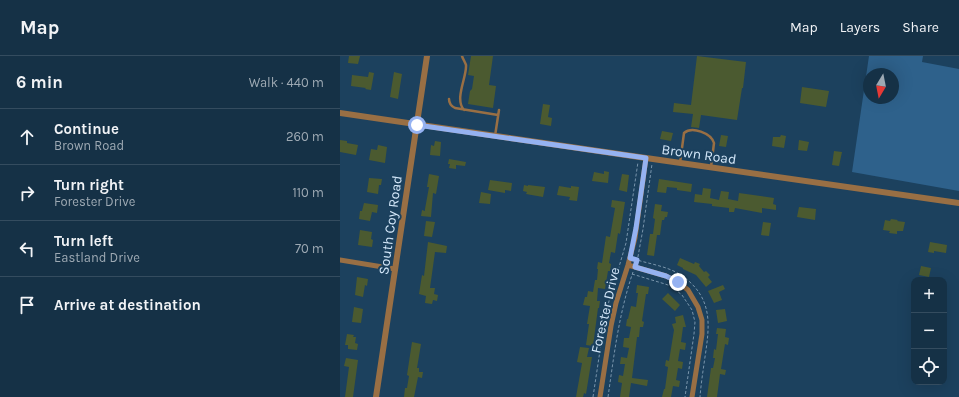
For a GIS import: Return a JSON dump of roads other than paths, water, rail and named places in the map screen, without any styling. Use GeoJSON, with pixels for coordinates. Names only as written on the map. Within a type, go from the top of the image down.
{"type":"FeatureCollection","features":[{"type":"Feature","properties":{"kind":"street","name":"South Coy Road"},"geometry":{"type":"LineString","coordinates":[[376,397],[427,56]]}},
{"type":"Feature","properties":{"kind":"street","name":"Brown Road"},"geometry":{"type":"LineString","coordinates":[[340,113],[959,203]]}},
{"type":"Feature","properties":{"kind":"street","name":"Forester Drive"},"geometry":{"type":"LineString","coordinates":[[600,397],[611,326],[616,303],[630,258],[636,228],[646,158]]}},
{"type":"Feature","properties":{"kind":"street"},"geometry":{"type":"LineString","coordinates":[[340,260],[395,268]]}},
{"type":"Feature","properties":{"kind":"street"},"geometry":{"type":"LineString","coordinates":[[628,265],[666,276],[678,282],[688,290],[698,307],[702,320],[702,334],[692,397]]}},
{"type":"Feature","properties":{"kind":"lane"},"geometry":{"type":"LineString","coordinates":[[462,56],[466,65],[461,87],[462,108],[464,110]]}},
{"type":"Feature","properties":{"kind":"lane"},"geometry":{"type":"LineString","coordinates":[[449,99],[450,104],[455,108],[498,116]]}},
{"type":"Feature","properties":{"kind":"lane"},"geometry":{"type":"LineString","coordinates":[[495,136],[499,110]]}},
{"type":"Feature","properties":{"kind":"lane"},"geometry":{"type":"LineString","coordinates":[[680,163],[684,133],[687,130],[690,130],[707,134],[713,140],[714,143],[711,168]]}}]}
